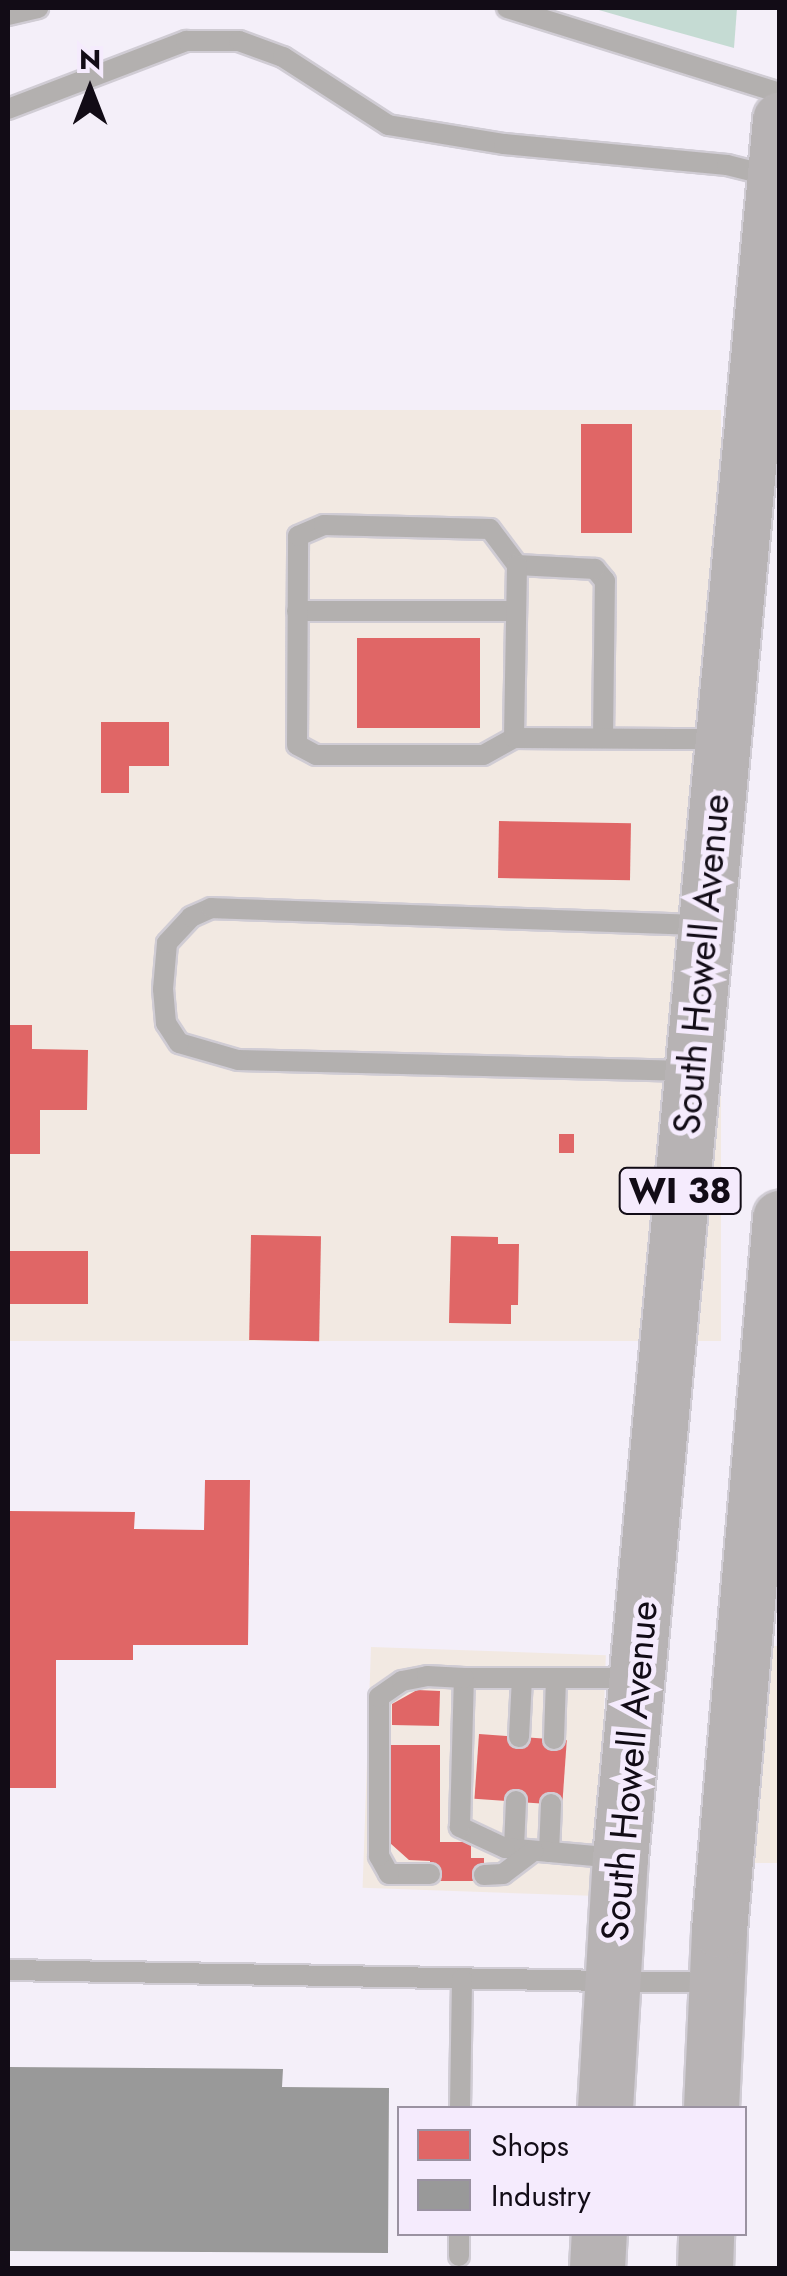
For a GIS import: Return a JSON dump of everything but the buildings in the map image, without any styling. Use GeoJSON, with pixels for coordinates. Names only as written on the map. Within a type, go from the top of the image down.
{"type":"FeatureCollection","features":[{"type":"Feature","properties":{"kind":"main road","name":"South Howell Avenue"},"geometry":{"type":"LineString","coordinates":[[606,2106],[620,1858],[780,119]]}},
{"type":"Feature","properties":{"kind":"main road","name":"WI 38"},"geometry":{"type":"LineString","coordinates":[[711,2106],[716,1983],[780,1218]]}},
{"type":"Feature","properties":{"kind":"main road"},"geometry":{"type":"LineString","coordinates":[[597,2268],[599,2236]]}},
{"type":"Feature","properties":{"kind":"main road"},"geometry":{"type":"LineString","coordinates":[[705,2268],[706,2236]]}},
{"type":"Feature","properties":{"kind":"lane"},"geometry":{"type":"LineString","coordinates":[[8,15],[38,8]]}},
{"type":"Feature","properties":{"kind":"lane"},"geometry":{"type":"LineString","coordinates":[[507,8],[780,93]]}},
{"type":"Feature","properties":{"kind":"lane"},"geometry":{"type":"LineString","coordinates":[[8,109],[186,41],[239,41],[283,57],[388,125],[504,144],[727,164],[775,177]]}},
{"type":"Feature","properties":{"kind":"lane"},"geometry":{"type":"LineString","coordinates":[[514,738],[517,565],[490,529],[324,524],[298,536],[297,745],[316,755],[483,754],[514,738],[722,739]]}},
{"type":"Feature","properties":{"kind":"lane"},"geometry":{"type":"LineString","coordinates":[[517,565],[595,570],[605,581],[604,738]]}},
{"type":"Feature","properties":{"kind":"lane"},"geometry":{"type":"LineString","coordinates":[[297,611],[516,612]]}},
{"type":"Feature","properties":{"kind":"lane"},"geometry":{"type":"LineString","coordinates":[[690,1071],[238,1060],[179,1043],[166,1024],[162,989],[167,942],[191,917],[211,908],[704,925]]}},
{"type":"Feature","properties":{"kind":"lane"},"geometry":{"type":"LineString","coordinates":[[430,1874],[389,1874],[378,1856],[380,1697],[402,1681],[426,1676],[636,1678]]}},
{"type":"Feature","properties":{"kind":"lane"},"geometry":{"type":"LineString","coordinates":[[464,1678],[460,1826],[532,1850],[620,1858]]}},
{"type":"Feature","properties":{"kind":"lane"},"geometry":{"type":"LineString","coordinates":[[519,1737],[522,1678]]}},
{"type":"Feature","properties":{"kind":"lane"},"geometry":{"type":"LineString","coordinates":[[554,1739],[556,1678]]}},
{"type":"Feature","properties":{"kind":"lane"},"geometry":{"type":"LineString","coordinates":[[516,1802],[532,1850]]}},
{"type":"Feature","properties":{"kind":"lane"},"geometry":{"type":"LineString","coordinates":[[484,1875],[503,1874],[532,1850],[551,1804]]}},
{"type":"Feature","properties":{"kind":"lane"},"geometry":{"type":"LineString","coordinates":[[8,1970],[716,1983]]}},
{"type":"Feature","properties":{"kind":"lane"},"geometry":{"type":"LineString","coordinates":[[460,2106],[462,1979]]}},
{"type":"Feature","properties":{"kind":"lane"},"geometry":{"type":"LineString","coordinates":[[459,2236],[459,2256]]}},
{"type":"Feature","properties":{"kind":"shaded area"},"geometry":{"type":"Polygon","coordinates":[[[8,410],[721,410],[721,1341],[8,1341],[8,410]]]}},
{"type":"Feature","properties":{"kind":"shaded area"},"geometry":{"type":"Polygon","coordinates":[[[769,1646],[779,1646],[779,1863],[749,1863],[769,1646]]]}},
{"type":"Feature","properties":{"kind":"shaded area"},"geometry":{"type":"Polygon","coordinates":[[[371,1647],[606,1655],[597,1896],[363,1888],[371,1647]]]}},
{"type":"Feature","properties":{"kind":"green space"},"geometry":{"type":"Polygon","coordinates":[[[592,8],[737,8],[734,48],[637,21],[592,8]]]}}]}
